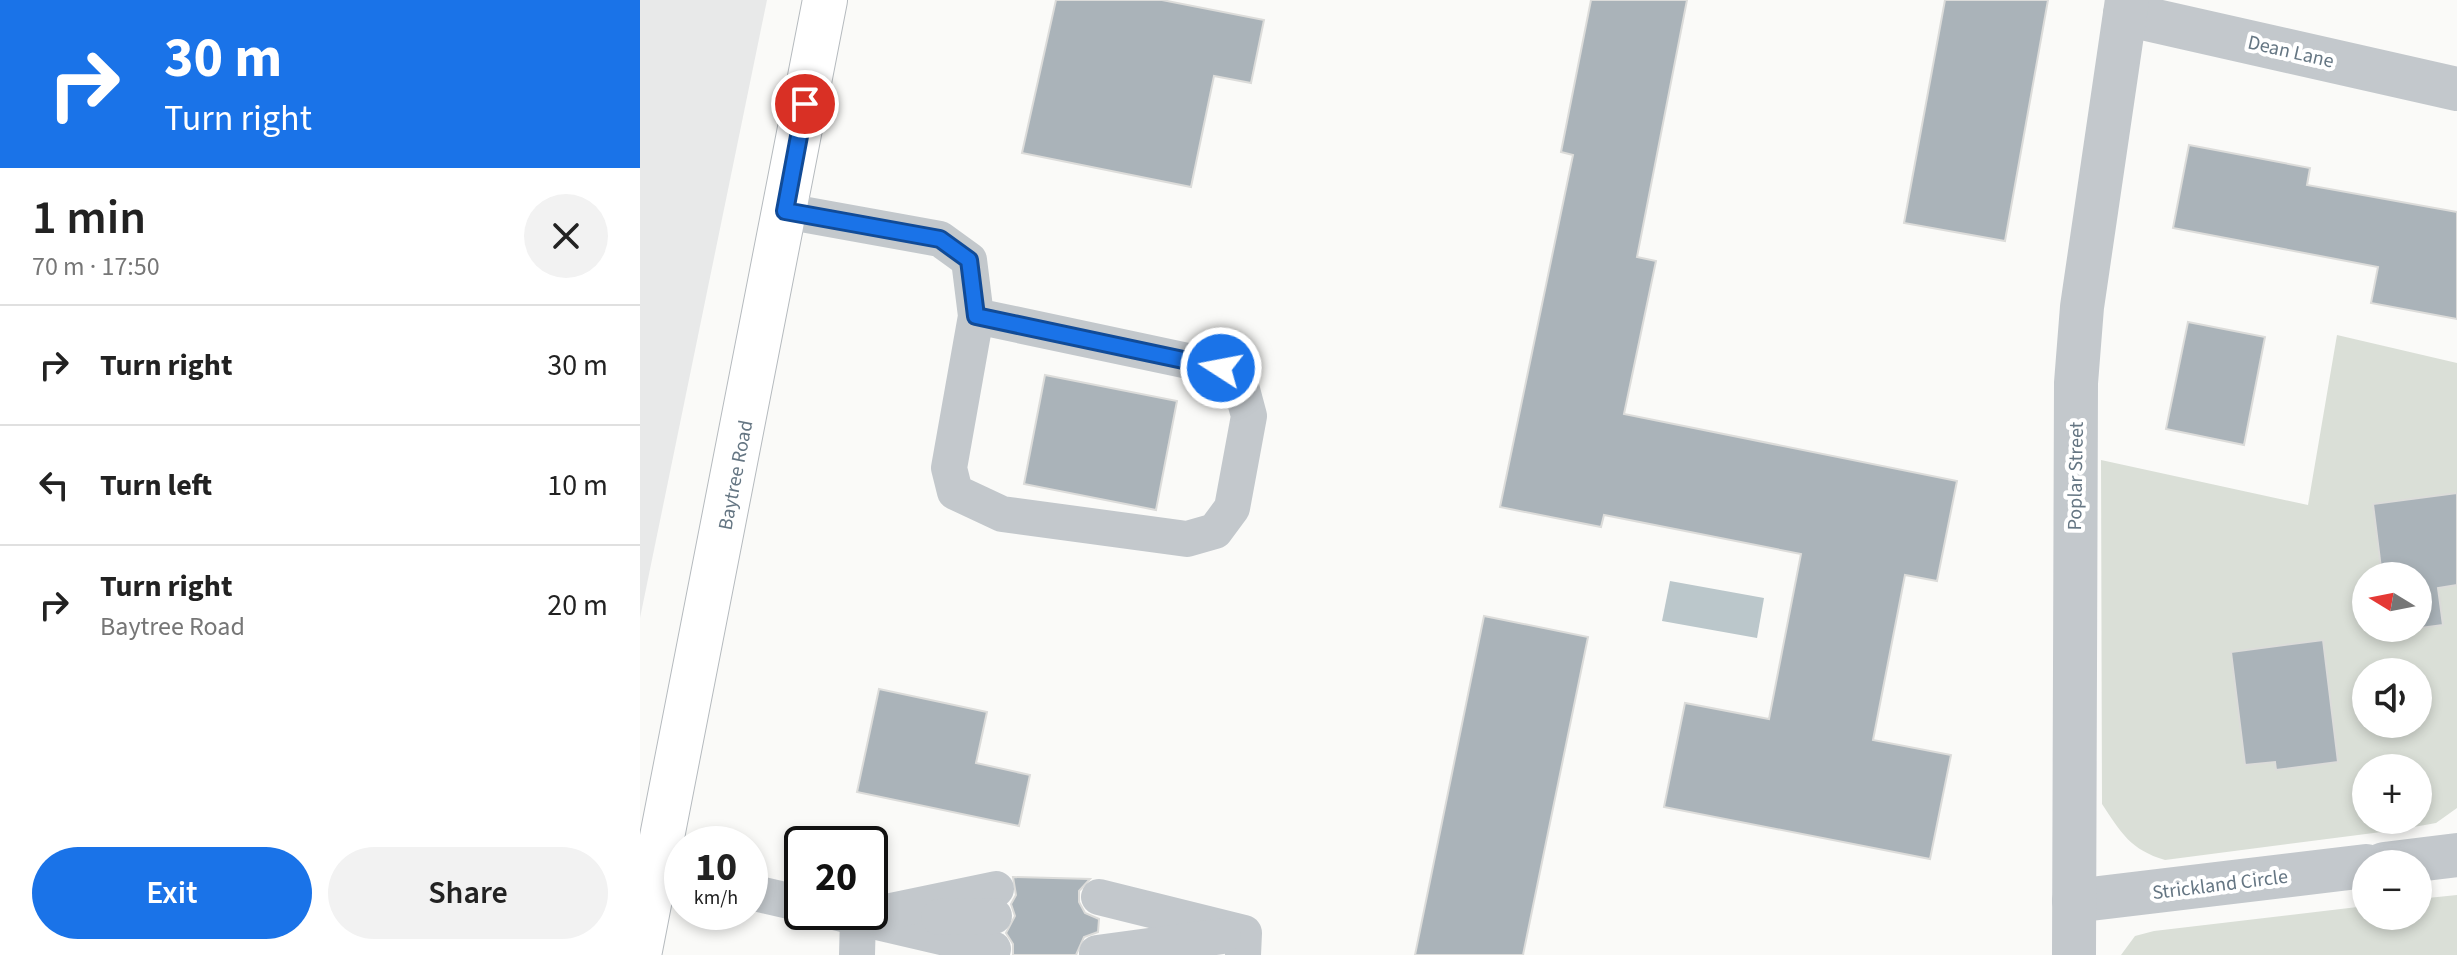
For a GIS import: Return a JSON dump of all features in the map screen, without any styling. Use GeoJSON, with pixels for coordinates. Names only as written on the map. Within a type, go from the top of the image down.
{"type":"FeatureCollection","features":[{"type":"Feature","properties":{"kind":"main road","name":"Baytree Road"},"geometry":{"type":"LineString","coordinates":[[678,826],[825,0]]}},
{"type":"Feature","properties":{"kind":"main road","name":"Baytree Road"},"geometry":{"type":"LineString","coordinates":[[640,950],[664,889]]}},
{"type":"Feature","properties":{"kind":"street","name":"Dean Lane"},"geometry":{"type":"LineString","coordinates":[[2126,7],[2457,89]]}},
{"type":"Feature","properties":{"kind":"street","name":"Poplar Street"},"geometry":{"type":"LineString","coordinates":[[2074,955],[2076,383],[2082,307],[2126,7]]}},
{"type":"Feature","properties":{"kind":"street"},"geometry":{"type":"LineString","coordinates":[[2432,858],[2457,855]]}},
{"type":"Feature","properties":{"kind":"street","name":"Strickland Circle"},"geometry":{"type":"LineString","coordinates":[[2074,901],[2352,868]]}},
{"type":"Feature","properties":{"kind":"lane"},"geometry":{"type":"LineString","coordinates":[[785,211],[940,239],[969,260],[976,316],[949,468],[955,492],[1002,514],[1187,539],[1215,531],[1232,508],[1249,416],[1241,386],[1221,368],[976,316]]}},
{"type":"Feature","properties":{"kind":"lane"},"geometry":{"type":"LineString","coordinates":[[888,916],[994,918]]}},
{"type":"Feature","properties":{"kind":"lane"},"geometry":{"type":"LineString","coordinates":[[1244,944],[1098,924],[1244,944]]}},
{"type":"Feature","properties":{"kind":"lane"},"geometry":{"type":"LineString","coordinates":[[850,930],[857,955]]}},
{"type":"Feature","properties":{"kind":"shaded area"},"geometry":{"type":"Polygon","coordinates":[[[640,0],[767,0],[640,618],[640,0]]]}},
{"type":"Feature","properties":{"kind":"shaded area"},"geometry":{"type":"Polygon","coordinates":[[[2337,335],[2457,363],[2457,808],[2432,824],[2432,754],[2352,754],[2352,834],[2366,834],[2165,860],[2135,846],[2102,804],[2101,460],[2308,505],[2337,335]]]}},
{"type":"Feature","properties":{"kind":"shaded area"},"geometry":{"type":"Polygon","coordinates":[[[1670,581],[1764,598],[1757,638],[1662,621],[1670,581]]]}},
{"type":"Feature","properties":{"kind":"shaded area"},"geometry":{"type":"Polygon","coordinates":[[[2457,895],[2457,955],[2121,955],[2135,936],[2154,931],[2352,908],[2352,930],[2432,930],[2432,898],[2457,895]]]}},
{"type":"Feature","properties":{"kind":"building"},"geometry":{"type":"Polygon","coordinates":[[[1056,0],[1162,0],[1264,20],[1251,83],[1214,76],[1191,187],[1022,153],[1056,0]]]}},
{"type":"Feature","properties":{"kind":"building"},"geometry":{"type":"Polygon","coordinates":[[[1591,0],[1687,0],[1637,257],[1656,261],[1624,414],[1957,481],[1937,581],[1905,575],[1873,740],[1951,755],[1930,859],[1664,807],[1685,703],[1769,719],[1801,554],[1604,515],[1601,527],[1500,507],[1573,155],[1561,152],[1591,0]]]}},
{"type":"Feature","properties":{"kind":"building"},"geometry":{"type":"Polygon","coordinates":[[[1945,0],[2048,0],[2005,241],[1904,223],[1945,0]]]}},
{"type":"Feature","properties":{"kind":"building"},"geometry":{"type":"Polygon","coordinates":[[[2189,145],[2310,168],[2307,185],[2457,212],[2457,319],[2371,303],[2378,267],[2173,228],[2189,145]]]}},
{"type":"Feature","properties":{"kind":"building"},"geometry":{"type":"Polygon","coordinates":[[[2188,322],[2265,337],[2244,445],[2166,429],[2188,322]]]}},
{"type":"Feature","properties":{"kind":"building"},"geometry":{"type":"Polygon","coordinates":[[[1045,375],[1177,401],[1156,510],[1024,484],[1045,375]]]}},
{"type":"Feature","properties":{"kind":"building"},"geometry":{"type":"Polygon","coordinates":[[[2457,493],[2457,585],[2438,588],[2443,625],[2432,626],[2432,562],[2380,562],[2373,504],[2457,493]]]}},
{"type":"Feature","properties":{"kind":"building"},"geometry":{"type":"Polygon","coordinates":[[[1484,616],[1588,637],[1523,955],[1415,955],[1484,616]]]}},
{"type":"Feature","properties":{"kind":"building"},"geometry":{"type":"Polygon","coordinates":[[[2323,640],[2338,762],[2276,770],[2275,762],[2245,765],[2231,652],[2323,640]]]}},
{"type":"Feature","properties":{"kind":"building"},"geometry":{"type":"Polygon","coordinates":[[[879,689],[987,712],[976,763],[1030,775],[1019,826],[857,792],[879,689]]]}},
{"type":"Feature","properties":{"kind":"building"},"geometry":{"type":"Polygon","coordinates":[[[1013,877],[1090,879],[1079,891],[1079,902],[1085,913],[1099,919],[1098,932],[1084,937],[1076,955],[1013,955],[1013,944],[1006,933],[1015,916],[1011,904],[1016,895],[1013,877]]]}},
{"type":"Feature","properties":{"kind":"route"},"geometry":{"type":"LineString","coordinates":[[805,104],[785,211],[940,239],[969,260],[976,316],[1044,333],[1221,368]]}}]}
